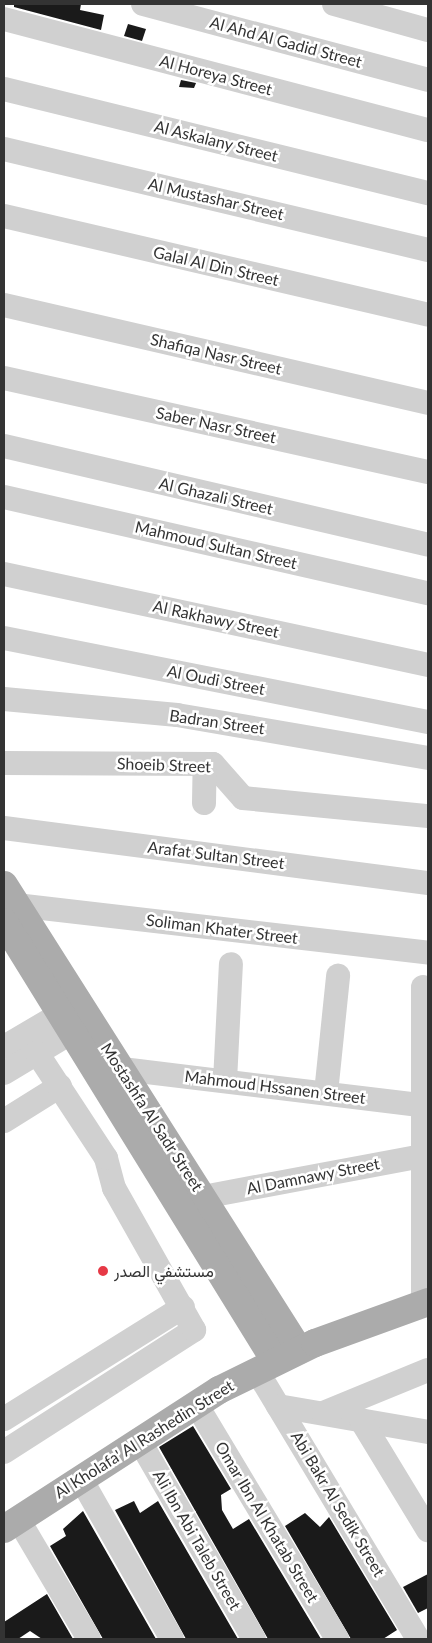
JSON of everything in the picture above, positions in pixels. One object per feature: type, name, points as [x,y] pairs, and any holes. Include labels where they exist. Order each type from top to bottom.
[{"type":"main road","name":"Mostashfa Al Sadr Street","points":[[8,904],[68,1022],[277,1361]]},
{"type":"main road","name":"Mostashfa Al Sadr Street","points":[[8,904],[122,1069],[204,1196],[277,1361]]},
{"type":"main road","name":"Al Kholafa' Al Rashedin Street","points":[[11,1524],[196,1404],[277,1361],[426,1303]]},
{"type":"street","name":"Al Ahd Al Gadid Street","points":[[144,4],[428,80]]},
{"type":"street","points":[[334,4],[428,30]]},
{"type":"street","name":"Al Horeya Street","points":[[4,19],[428,130]]},
{"type":"street","name":"Al Askalany Street","points":[[4,89],[428,193]]},
{"type":"street","name":"Al Mustashar Street","points":[[4,149],[428,250]]},
{"type":"street","name":"Galal Al Din Street","points":[[4,216],[428,315]]},
{"type":"street","name":"Shafiqa Nasr Street","points":[[4,305],[428,403]]},
{"type":"street","name":"Saber Nasr Street","points":[[4,378],[428,472]]},
{"type":"street","name":"Al Ghazali Street","points":[[4,446],[428,545]]},
{"type":"street","name":"Mahmoud Sultan Street","points":[[4,497],[428,593]]},
{"type":"street","name":"Al Rakhawy Street","points":[[4,574],[428,665]]},
{"type":"street","name":"Al Oudi Street","points":[[4,638],[428,722]]},
{"type":"street","name":"Badran Street","points":[[4,700],[177,716],[428,758]]},
{"type":"street","name":"Shoeib Street","points":[[4,762],[205,764],[217,766],[243,798],[428,816]]},
{"type":"street","points":[[204,803],[205,764]]},
{"type":"street","name":"Arafat Sultan Street","points":[[4,828],[428,883]]},
{"type":"street","name":"Soliman Khater Street","points":[[8,904],[428,954]]},
{"type":"street","points":[[226,1081],[231,964]]},
{"type":"street","points":[[326,1093],[338,976]]},
{"type":"street","points":[[423,986],[425,1105],[422,1156],[426,1303]]},
{"type":"street","points":[[4,1047],[68,1022]]},
{"type":"street","points":[[4,1072],[37,1053],[68,1022]]},
{"type":"street","points":[[4,1452],[187,1338],[194,1325],[114,1188],[106,1158],[37,1053]]},
{"type":"street","name":"Mahmoud Hssanen Street","points":[[122,1069],[425,1105]]},
{"type":"street","points":[[4,1120],[60,1086]]},
{"type":"street","name":"Al Damnawy Street","points":[[204,1196],[422,1156]]},
{"type":"street","points":[[4,1419],[184,1307]]},
{"type":"street","name":"Abi Bakr Al Sedik Street","points":[[277,1361],[278,1406],[418,1639]]},
{"type":"street","points":[[323,1413],[428,1370]]},
{"type":"street","name":"Omar Ibn Al Khatab Street","points":[[196,1404],[337,1639]]},
{"type":"street","points":[[278,1406],[428,1432]]},
{"type":"street","points":[[361,1420],[428,1530]]},
{"type":"street","name":"Ali Ibn Abi Taleb Street","points":[[139,1440],[254,1639]]},
{"type":"street","points":[[81,1479],[172,1639]]},
{"type":"street","points":[[11,1524],[89,1639]]},
{"type":"street","points":[[418,1639],[428,1633]]},
{"type":"building","points":[[14,4],[81,4],[80,10],[104,15],[101,30],[14,7]]},
{"type":"building","points":[[128,24],[146,29],[142,41],[124,36]]},
{"type":"building","points":[[181,80],[196,83],[194,88],[179,87]]},
{"type":"building","points":[[193,1426],[231,1489],[221,1495],[222,1510],[233,1529],[249,1519],[321,1639],[268,1639],[159,1447]]},
{"type":"building","points":[[134,1501],[140,1513],[158,1501],[238,1639],[186,1639],[115,1510]]},
{"type":"building","points":[[83,1511],[156,1639],[103,1639],[50,1546],[66,1536],[63,1529]]},
{"type":"building","points":[[305,1513],[320,1527],[329,1517],[397,1630],[383,1639],[351,1639],[285,1526]]},
{"type":"building","points":[[428,1574],[428,1608],[418,1613],[403,1587]]},
{"type":"building","points":[[47,1594],[73,1639],[42,1639],[30,1631],[18,1639],[4,1639],[4,1622]]},
{"type":"place","name":"مستشفي الصدر","points":[[103,1271]]}]
